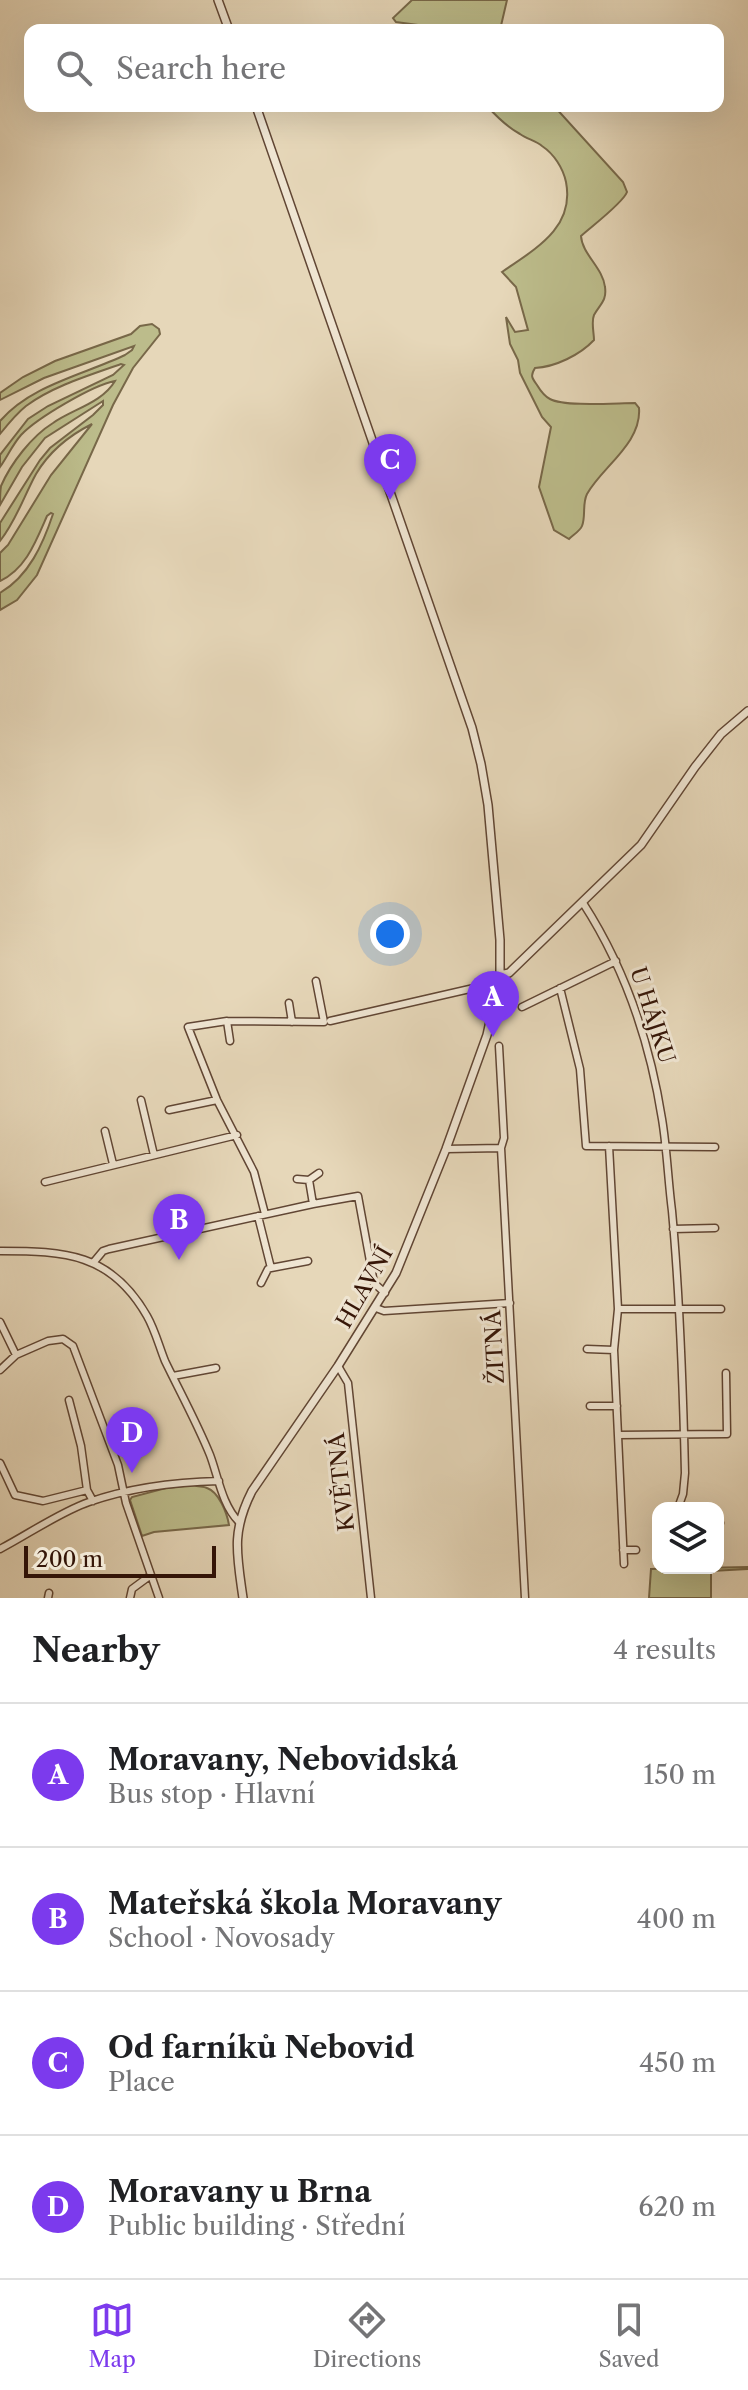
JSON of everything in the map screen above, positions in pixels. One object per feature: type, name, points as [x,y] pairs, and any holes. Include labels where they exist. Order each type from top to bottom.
[{"type":"street","points":[[218,0],[227,24]]},
{"type":"street","name":"HLAVNÍ","points":[[243,1598],[237,1549],[239,1522],[252,1491],[376,1308],[411,1239],[487,1035],[500,975],[500,940],[488,805],[472,728],[258,112]]},
{"type":"street","points":[[500,975],[509,973],[641,845],[721,734],[748,711]]},
{"type":"street","name":"U HÁJKU","points":[[583,903],[616,961],[631,999],[650,1059],[666,1148],[680,1310],[685,1484],[680,1502]]},
{"type":"street","points":[[522,1007],[616,961]]},
{"type":"street","points":[[271,1268],[254,1172],[217,1100],[188,1027],[227,1021],[324,1022],[316,981]]},
{"type":"street","points":[[330,1021],[474,988],[497,993]]},
{"type":"street","points":[[560,988],[580,1069],[586,1146],[715,1147]]},
{"type":"street","points":[[289,1003],[292,1022]]},
{"type":"street","points":[[227,1021],[230,1041]]},
{"type":"street","name":"ŽITNÁ","points":[[499,1046],[504,1138],[501,1148],[525,1598]]},
{"type":"street","points":[[141,1100],[154,1155]]},
{"type":"street","points":[[169,1110],[217,1100]]},
{"type":"street","points":[[105,1131],[113,1164]]},
{"type":"street","points":[[45,1182],[237,1135]]},
{"type":"street","points":[[609,1146],[618,1309],[614,1350],[624,1564]]},
{"type":"street","points":[[446,1149],[501,1148]]},
{"type":"street","points":[[297,1179],[309,1180],[319,1173]]},
{"type":"street","points":[[309,1180],[313,1204]]},
{"type":"street","points":[[93,1263],[103,1251],[109,1249],[358,1196],[374,1283],[385,1293]]},
{"type":"street","points":[[673,1229],[715,1228]]},
{"type":"street","points":[[0,1251],[64,1254],[93,1263],[109,1273],[142,1308],[209,1454],[229,1509],[239,1522]]},
{"type":"street","points":[[261,1283],[268,1269],[308,1261]]},
{"type":"street","points":[[376,1308],[384,1311],[510,1303]]},
{"type":"street","points":[[618,1309],[721,1309]]},
{"type":"street","points":[[0,1322],[16,1355]]},
{"type":"street","points":[[0,1370],[16,1355],[54,1340],[63,1339],[73,1346],[118,1465],[159,1598]]},
{"type":"street","points":[[587,1349],[614,1350]]},
{"type":"street","name":"KVĚTNÁ","points":[[338,1366],[348,1383],[371,1598]]},
{"type":"street","points":[[173,1376],[216,1368]]},
{"type":"street","points":[[618,1435],[726,1438],[726,1373]]},
{"type":"street","points":[[69,1400],[81,1446],[87,1490],[93,1501]]},
{"type":"street","points":[[590,1406],[617,1406]]},
{"type":"street","points":[[0,1463],[15,1495],[43,1501],[87,1490]]},
{"type":"street","points":[[0,1549],[93,1501],[179,1484],[219,1481]]},
{"type":"street","points":[[623,1550],[636,1550]]},
{"type":"street","points":[[130,1598],[132,1589],[151,1575]]},
{"type":"green space","points":[[412,0],[507,0],[501,24],[411,24],[396,22],[393,18]]},
{"type":"green space","points":[[492,112],[559,112],[623,182],[627,192],[614,208],[581,236],[605,287],[604,299],[593,318],[594,340],[567,359],[535,368],[532,375],[550,399],[578,404],[635,403],[639,408],[634,432],[587,494],[582,526],[569,539],[554,530],[539,487],[551,427],[542,417],[520,373],[510,344],[506,317],[515,332],[528,330],[516,287],[502,272],[539,246],[558,225],[567,198],[566,182],[550,153]]},
{"type":"green space","points":[[152,324],[160,334],[133,368],[113,405],[37,575],[17,600],[0,610],[0,593],[27,568],[45,537],[53,514],[47,516],[23,562],[0,581],[0,553],[51,475],[92,424],[68,439],[47,458],[0,541],[0,523],[50,448],[93,415],[103,401],[45,438],[22,467],[0,505],[5,477],[16,459],[45,428],[103,395],[115,381],[80,395],[39,420],[15,442],[0,467],[0,455],[28,419],[113,375],[124,365],[84,377],[37,399],[22,409],[0,434],[0,421],[27,398],[125,355],[134,346],[44,378],[0,400],[0,393],[55,361],[131,334],[140,326]]},
{"type":"green space","points":[[194,1485],[211,1490],[219,1498],[229,1525],[154,1532],[142,1536],[130,1500],[132,1497]]},
{"type":"green space","points":[[724,1567],[748,1567],[748,1569],[724,1570]]},
{"type":"green space","points":[[651,1569],[652,1574],[711,1574],[711,1598],[649,1598]]},
{"type":"place","name":"Od farníků Nebovid","points":[[390,500]]},
{"type":"place","name":"Moravany, Nebovidská","points":[[493,1037]]},
{"type":"place","name":"Mateřská škola Moravany","points":[[179,1260]]},
{"type":"place","name":"Moravany u Brna","points":[[132,1473]]}]
